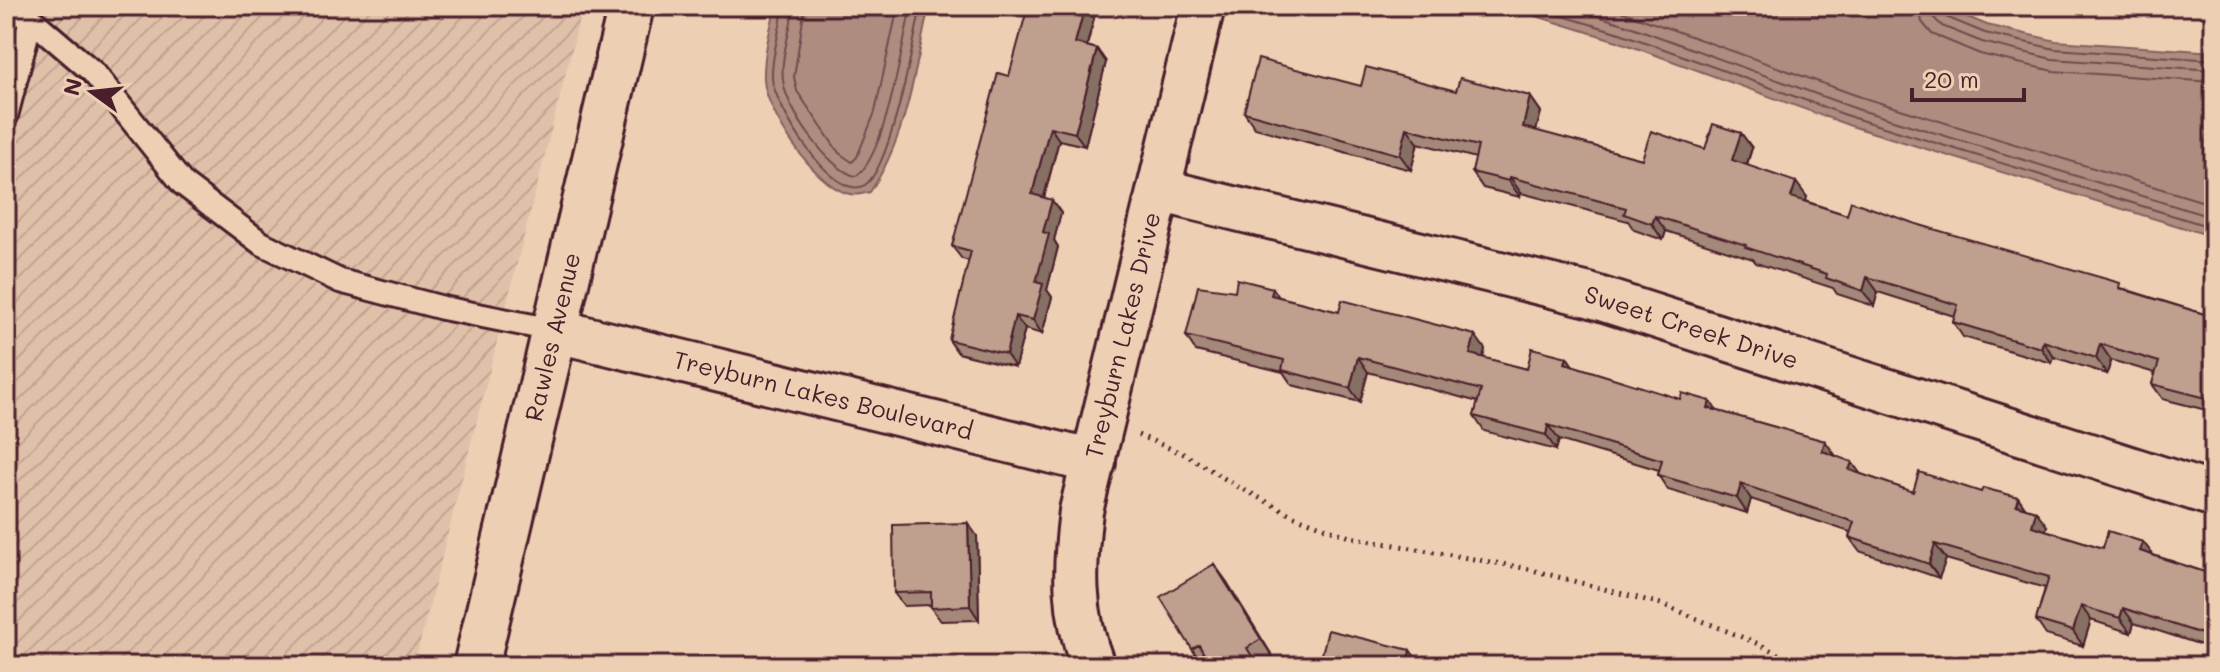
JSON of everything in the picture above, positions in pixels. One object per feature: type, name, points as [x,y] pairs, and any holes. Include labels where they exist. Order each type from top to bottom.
[{"type":"street","name":"Rawles Avenue","points":[[476,666],[631,6]]},
{"type":"street","name":"Treyburn Lakes Drive","points":[[1093,666],[1081,634],[1076,601],[1074,565],[1081,511],[1203,6]]},
{"type":"street","name":"Sweet Creek Drive","points":[[1159,190],[1589,295],[2214,495]]},
{"type":"street","name":"Treyburn Lakes Boulevard","points":[[553,330],[1099,443]]},
{"type":"lane","points":[[6,7],[31,19],[94,73],[183,184],[261,243],[340,281],[443,308],[553,330]]},
{"type":"lane","points":[[6,116],[31,19]]},
{"type":"path","points":[[1099,443],[1172,448],[1292,515],[1350,537],[1524,568],[1661,604],[1761,645],[1801,666]]},
{"type":"shaded area","points":[[6,6],[583,6],[414,666],[6,666]]},
{"type":"water","points":[[776,6],[929,6],[901,126],[883,171],[870,192],[855,195],[833,187],[807,162],[782,128],[764,80],[767,43]]},
{"type":"water","points":[[1490,6],[1941,6],[1987,25],[2056,41],[2214,52],[2214,237],[1851,126],[1617,41],[1520,11]]},
{"type":"building","points":[[1028,6],[1085,6],[1075,43],[1097,49],[1075,133],[1050,127],[1032,194],[1052,200],[1043,232],[1049,234],[1036,282],[1043,284],[1033,320],[1015,316],[1006,354],[949,340],[971,251],[952,246],[998,73],[1009,76]]},
{"type":"building","points":[[1258,59],[1361,86],[1366,67],[1456,91],[1460,78],[1530,96],[1523,127],[1642,159],[1651,131],[1705,149],[1713,124],[1741,133],[1732,160],[1796,182],[1791,197],[1847,215],[1851,201],[1916,224],[2120,283],[2119,288],[2214,317],[2214,400],[2152,384],[2159,362],[2100,344],[2096,358],[2043,341],[2041,348],[1953,322],[1958,305],[1867,277],[1863,291],[1826,278],[1827,274],[1655,216],[1652,224],[1624,214],[1626,208],[1510,177],[1509,181],[1472,172],[1478,146],[1407,128],[1400,155],[1244,112]]},
{"type":"building","points":[[1237,279],[1273,288],[1271,295],[1339,312],[1342,300],[1475,335],[1470,354],[1527,369],[1532,348],[1567,357],[1565,363],[1680,399],[1682,393],[1710,401],[1708,408],[1825,441],[1822,451],[1852,462],[1849,470],[1913,492],[1919,472],[1981,492],[1983,488],[2018,497],[2016,505],[2036,511],[2032,526],[2103,548],[2108,531],[2143,542],[2140,551],[2214,575],[2214,638],[2123,608],[2120,618],[2081,606],[2073,631],[2036,620],[2049,577],[1935,544],[1929,564],[1849,537],[1854,522],[1741,484],[1737,498],[1658,475],[1662,460],[1548,425],[1546,435],[1474,416],[1481,390],[1358,357],[1350,388],[1282,370],[1284,360],[1186,336],[1198,286],[1235,291]]},
{"type":"building","points":[[968,523],[970,606],[931,608],[931,592],[894,593],[893,525]]},
{"type":"building","points":[[1214,564],[1261,639],[1247,648],[1258,666],[1211,666],[1199,645],[1192,649],[1160,597]]},
{"type":"building","points":[[1328,630],[1410,650],[1407,666],[1319,666]]}]
